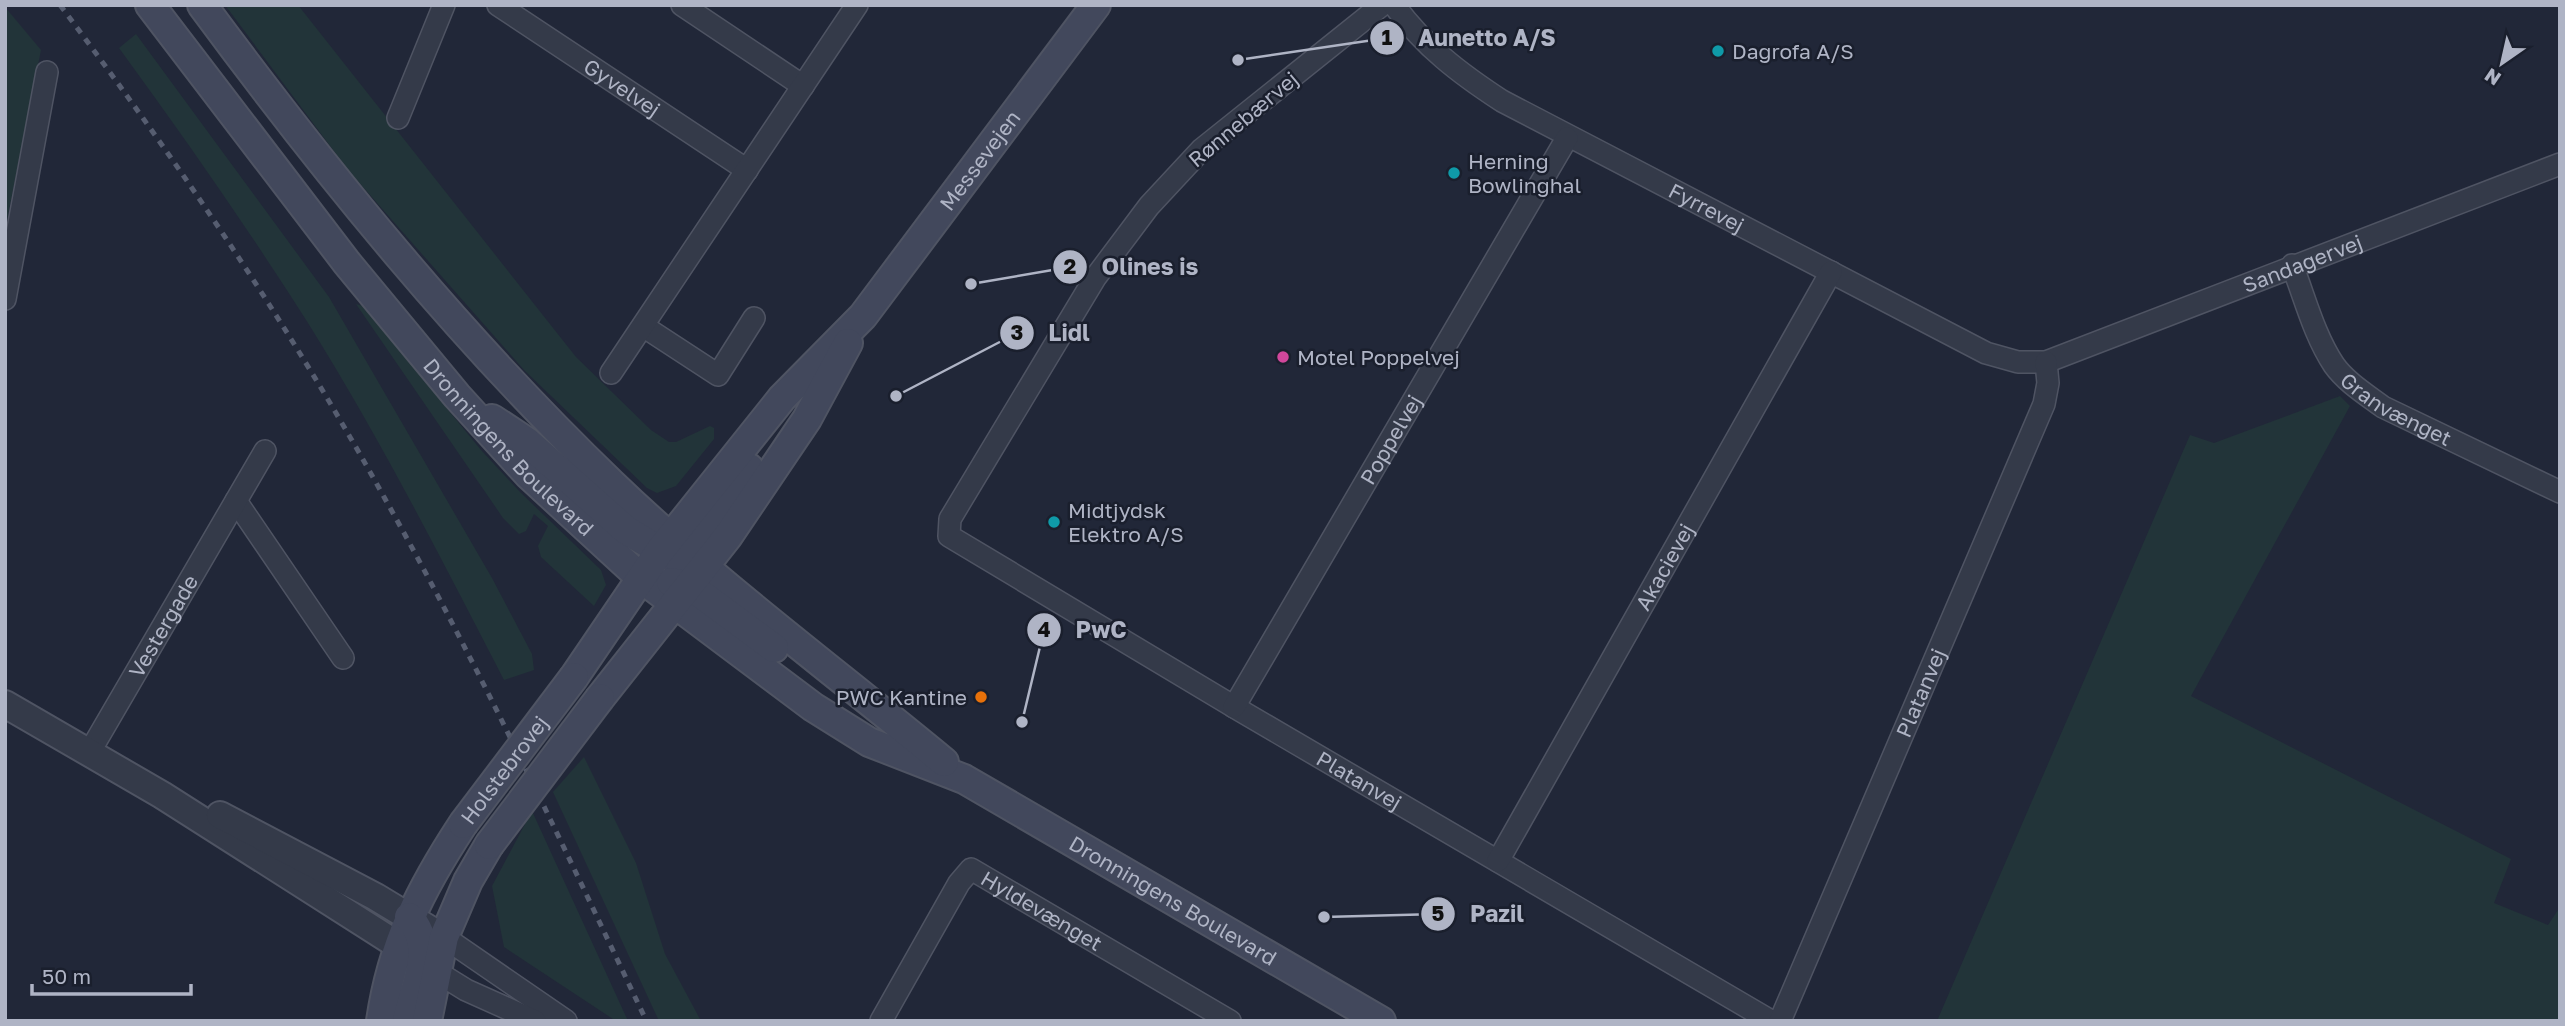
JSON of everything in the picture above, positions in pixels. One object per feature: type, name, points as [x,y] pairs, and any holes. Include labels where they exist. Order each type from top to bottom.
[{"type":"main road","name":"Dronningens Boulevard","points":[[150,5],[347,263],[457,396],[527,442],[673,571],[813,707],[869,742],[964,779],[1381,1021]]},
{"type":"main road","name":"Dronningens Boulevard","points":[[202,5],[263,88],[498,366],[570,443],[673,571],[820,683],[887,715],[964,779]]},
{"type":"main road","name":"Messevejen","points":[[673,571],[782,398],[863,316],[1096,5]]},
{"type":"main road","name":"Messevejen","points":[[673,571],[807,419],[863,316]]},
{"type":"main road","name":"Holstebrovej","points":[[381,1021],[398,946],[428,877],[463,824],[574,677],[673,571]]},
{"type":"main road","name":"Holstebrovej","points":[[427,1021],[430,967],[468,881],[489,845],[600,698],[673,571]]},
{"type":"main road","points":[[407,1021],[430,967],[423,939],[409,918]]},
{"type":"street","points":[[398,118],[444,5]]},
{"type":"street","name":"Gyvelvej","points":[[498,5],[747,170]]},
{"type":"street","points":[[682,5],[803,86]]},
{"type":"street","points":[[611,373],[857,5]]},
{"type":"street","name":"Rønnebærvej","points":[[949,536],[950,519],[1088,289],[1149,206],[1202,149],[1382,5]]},
{"type":"street","name":"Fyrrevej","points":[[1394,5],[1409,26],[1452,68],[1567,138],[1986,354],[2018,362],[2046,362]]},
{"type":"street","points":[[5,299],[47,72]]},
{"type":"street","name":"Poppelvej","points":[[1234,707],[1567,138]]},
{"type":"street","name":"Sandagervej","points":[[2046,362],[2560,164]]},
{"type":"street","name":"Granvænget","points":[[2292,265],[2318,334],[2335,366],[2362,391],[2383,407],[2560,492]]},
{"type":"street","name":"Akacievej","points":[[1498,861],[1831,272]]},
{"type":"street","points":[[643,326],[718,375],[754,318]]},
{"type":"street","name":"Platanvej","points":[[1780,1021],[2044,404],[2048,383],[2046,362]]},
{"type":"street","name":"Vestergade","points":[[89,753],[265,451]]},
{"type":"street","points":[[236,501],[343,657]]},
{"type":"street","name":"Platanvej","points":[[949,536],[1234,707],[1771,1021]]},
{"type":"street","points":[[5,704],[162,795],[466,990],[535,1021]]},
{"type":"street","points":[[162,795],[225,816],[444,937],[566,1021]]},
{"type":"street","name":"Hyldevænget","points":[[881,1021],[959,883],[971,869],[1230,1021]]},
{"type":"shaded area","points":[[225,5],[298,5],[576,357],[651,430],[669,442],[676,442],[710,426],[714,428],[714,439],[676,486],[657,493],[647,488],[524,370],[348,170]]},
{"type":"shaded area","points":[[5,7],[41,50],[5,230]]},
{"type":"shaded area","points":[[136,34],[329,297],[492,578],[532,654],[534,670],[504,680],[410,500],[335,366],[239,218],[119,48]]},
{"type":"shaded area","points":[[356,304],[363,306],[481,450],[520,492],[601,570],[606,585],[594,606],[541,557],[538,546],[548,526],[534,514],[526,531],[519,534],[503,518]]},
{"type":"shaded area","points":[[2340,396],[2350,406],[2191,696],[2511,859],[2494,903],[2548,925],[2560,907],[2560,1021],[1937,1021],[2190,435],[2214,443]]},
{"type":"shaded area","points":[[584,757],[636,863],[665,954],[701,1021],[659,1021],[553,792]]},
{"type":"shaded area","points":[[532,811],[628,1021],[616,1021],[504,947],[492,886]]},
{"type":"railway","points":[[60,5],[231,245],[348,433],[486,690],[645,1018]]},
{"type":"place","name":"Dagrofa A/S","points":[[1718,51]]},
{"type":"place","name":"Aunetto A/S","points":[[1238,60]]},
{"type":"place","name":"Herning Bowlinghal","points":[[1454,173]]},
{"type":"place","name":"Olines is","points":[[971,284]]},
{"type":"place","name":"Motel Poppelvej","points":[[1283,357]]},
{"type":"place","name":"Lidl","points":[[896,396]]},
{"type":"place","name":"Midtjydsk Elektro A/S","points":[[1054,522]]},
{"type":"place","name":"PWC Kantine","points":[[981,697]]},
{"type":"place","name":"PwC","points":[[1022,722]]},
{"type":"place","name":"Pazil","points":[[1324,917]]}]
